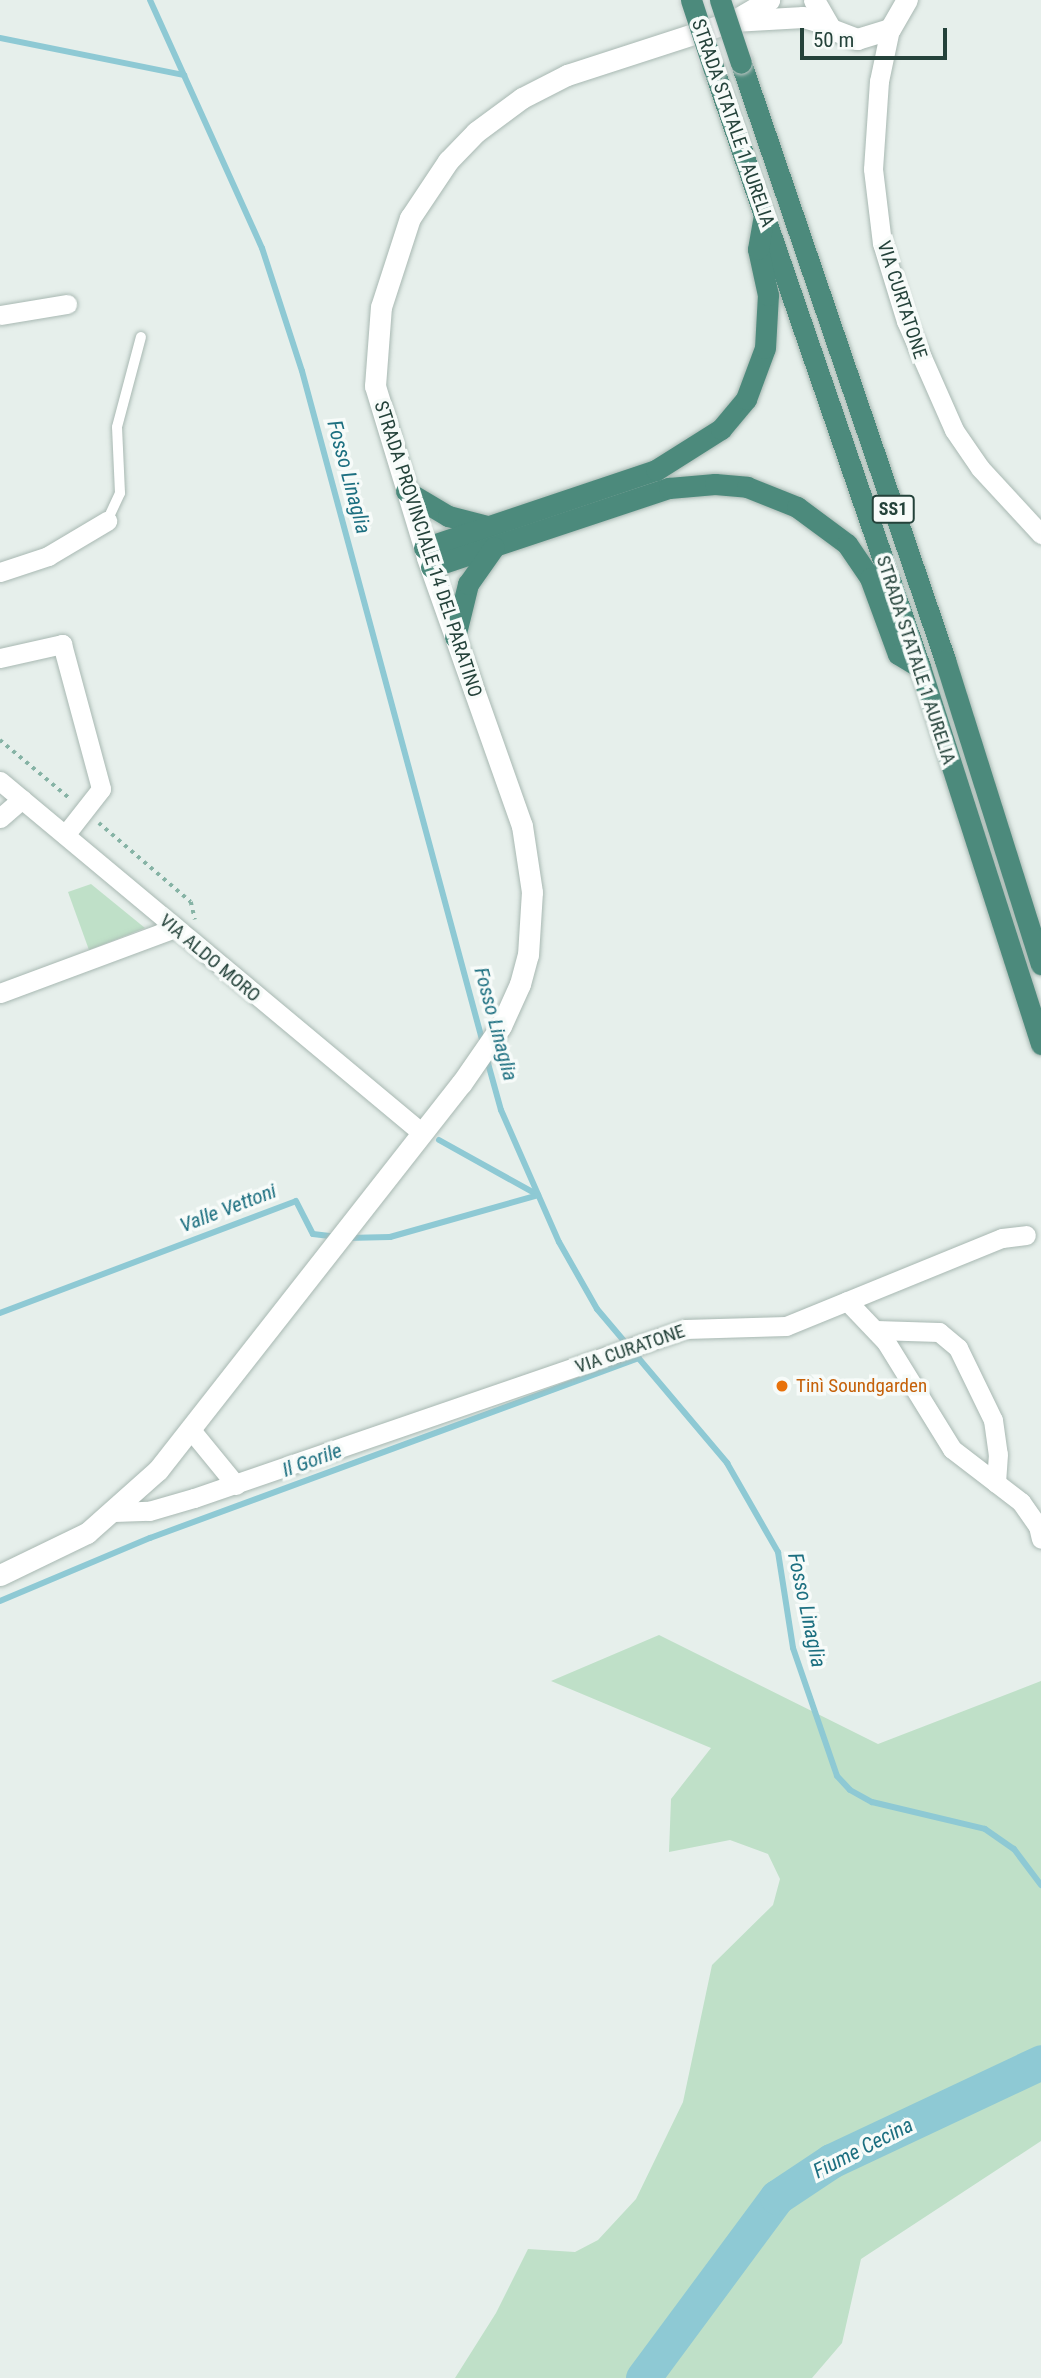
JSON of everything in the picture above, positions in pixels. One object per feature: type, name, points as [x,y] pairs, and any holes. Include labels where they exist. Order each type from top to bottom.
[{"type":"highway","name":"STRADA STATALE 1 AURELIA","points":[[691,0],[920,667],[1041,1044]]},
{"type":"highway","name":"STRADA STATALE 1 AURELIA","points":[[720,0],[945,660],[1041,964]]},
{"type":"highway","points":[[428,558],[492,536],[656,470],[695,449],[730,419],[752,387],[765,348],[768,295],[758,249],[764,213]]},
{"type":"highway","points":[[406,491],[448,516],[492,536],[669,488],[715,484],[763,491],[813,516],[848,544],[870,578],[898,654],[920,667]]},
{"type":"highway","points":[[455,637],[468,584],[492,536]]},
{"type":"main road","name":"STRADA PROVINCIALE 14 DEL PARATINO","points":[[0,1576],[60,1549],[114,1512],[158,1470],[461,1084],[501,1026],[528,955],[532,892],[529,857],[379,407],[376,338],[397,247],[429,186],[476,132],[522,98],[568,75],[733,21],[769,0]]},
{"type":"main road","points":[[814,0],[824,23]]},
{"type":"main road","points":[[890,29],[906,0]]},
{"type":"main road","name":"STRADA PROVINCIALE 14 DEL PARATINO","points":[[733,21],[803,17],[824,23],[839,34],[857,39],[890,29]]},
{"type":"street","name":"VIA CURTATONE","points":[[890,29],[877,104],[873,169],[874,204],[886,256],[906,321],[954,430],[980,468],[1041,534]]},
{"type":"street","points":[[0,316],[67,304]]},
{"type":"street","points":[[0,572],[48,556],[107,521]]},
{"type":"street","points":[[0,658],[62,643],[101,789],[65,835]]},
{"type":"street","name":"VIA ALDO MORO","points":[[0,781],[422,1133]]},
{"type":"street","points":[[0,818],[22,799]]},
{"type":"street","points":[[0,993],[175,928]]},
{"type":"street","name":"VIA CURATONE","points":[[114,1512],[149,1511],[236,1485],[696,1326],[786,1326],[1002,1238],[1026,1235]]},
{"type":"street","points":[[847,1301],[876,1330],[952,1449],[1031,1514],[1041,1539]]},
{"type":"street","points":[[876,1330],[939,1332],[958,1348],[993,1420],[998,1454],[996,1483]]},
{"type":"street","points":[[191,1430],[236,1485]]},
{"type":"lane","points":[[107,521],[120,493],[117,427],[141,337]]},
{"type":"path","points":[[0,740],[191,902],[203,953]]},
{"type":"green space","points":[[91,884],[145,928],[89,950],[68,892]]},
{"type":"green space","points":[[659,1635],[878,1744],[1041,1681],[1041,2141],[861,2259],[842,2343],[812,2378],[455,2378],[496,2313],[528,2249],[575,2252],[598,2240],[636,2199],[683,2102],[712,1965],[773,1905],[780,1879],[768,1854],[730,1840],[669,1852],[671,1799],[711,1748],[551,1681]]},
{"type":"waterway","name":"Fosso Linaglia","points":[[150,0],[262,248],[302,371],[483,1043]]},
{"type":"waterway","points":[[0,38],[184,75]]},
{"type":"waterway","name":"Fosso Linaglia","points":[[486,1056],[501,1110],[559,1242],[597,1309],[727,1463],[778,1552],[793,1648],[837,1776],[850,1790],[872,1802],[985,1829],[1014,1849],[1041,1885]]},
{"type":"waterway","points":[[439,1140],[536,1194]]},
{"type":"waterway","name":"Valle Vettoni","points":[[347,1238],[390,1237],[538,1195]]},
{"type":"waterway","name":"Valle Vettoni","points":[[0,1313],[296,1201],[313,1234],[336,1237]]},
{"type":"waterway","name":"Il Gorile","points":[[0,1601],[150,1538],[639,1358]]},
{"type":"waterway","name":"Fiume Cecina","points":[[643,2378],[777,2197],[831,2161],[1041,2062]]},
{"type":"place","name":"Tinì Soundgarden","points":[[782,1386]]}]
